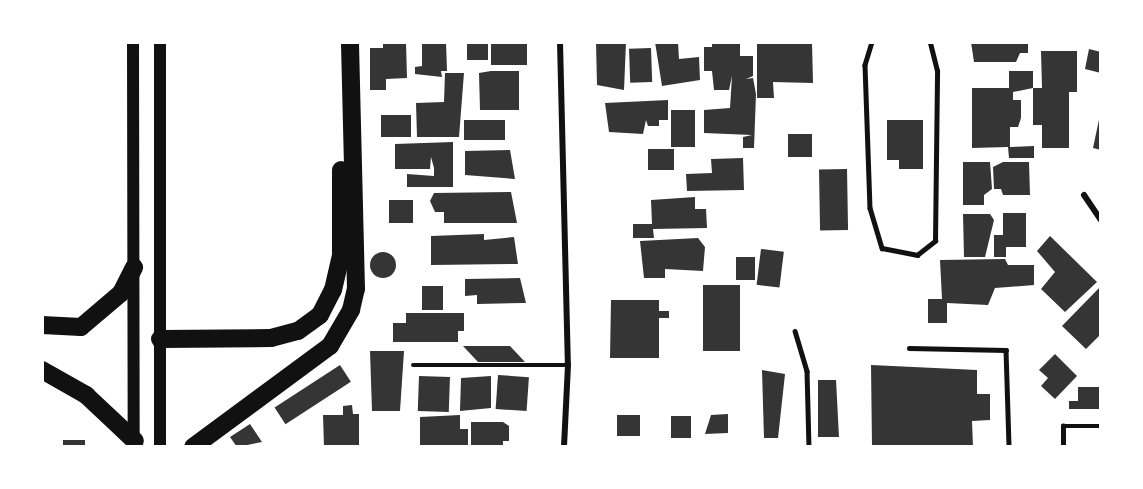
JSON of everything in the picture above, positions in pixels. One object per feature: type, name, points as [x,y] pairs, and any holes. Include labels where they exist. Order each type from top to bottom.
[{"type":"highway","points":[[160,339],[271,338],[298,330],[320,315],[333,290],[341,256],[341,42]]},
{"type":"highway","points":[[193,447],[330,346],[351,310],[356,289],[350,42]]},
{"type":"highway","points":[[42,325],[81,327],[121,293],[134,267]]},
{"type":"highway","points":[[42,370],[86,395],[134,444]]},
{"type":"main road","points":[[133,42],[134,444]]},
{"type":"main road","points":[[160,42],[160,447]]},
{"type":"street","points":[[560,42],[568,365],[564,447]]},
{"type":"street","points":[[1084,195],[1101,220]]},
{"type":"lane","points":[[872,42],[866,65],[870,208],[882,248],[917,255],[935,241],[937,71],[930,42]]},
{"type":"lane","points":[[795,330],[807,371],[809,447]]},
{"type":"lane","points":[[909,348],[1006,350],[1009,447]]},
{"type":"lane","points":[[413,365],[568,365]]},
{"type":"lane","points":[[1063,447],[1062,426],[1101,426]]},
{"type":"building","points":[[383,42],[406,42],[407,78],[386,79],[386,90],[370,90],[370,48],[383,48]]},
{"type":"building","points":[[422,42],[446,42],[447,71],[441,71],[442,77],[415,74],[415,67],[422,66]]},
{"type":"building","points":[[467,42],[488,42],[488,60],[467,60]]},
{"type":"building","points":[[491,42],[527,42],[527,65],[491,65]]},
{"type":"building","points":[[596,42],[626,42],[624,90],[597,85]]},
{"type":"building","points":[[655,42],[678,42],[679,59],[699,57],[700,80],[662,86]]},
{"type":"building","points":[[712,42],[740,42],[740,56],[753,56],[753,76],[746,79],[753,78],[756,94],[754,148],[743,148],[743,137],[752,135],[704,133],[704,110],[730,108],[732,76],[729,90],[714,90],[712,71],[704,71],[704,47],[712,47]]},
{"type":"building","points":[[757,42],[812,42],[813,83],[773,82],[774,98],[757,98]]},
{"type":"building","points":[[971,42],[1028,42],[1028,53],[1020,53],[1016,62],[974,62]]},
{"type":"building","points":[[651,48],[652,82],[630,83],[629,49]]},
{"type":"building","points":[[1089,49],[1101,52],[1101,73],[1085,69]]},
{"type":"building","points":[[1041,51],[1077,51],[1077,92],[1069,92],[1069,148],[1042,148],[1042,125],[1033,125],[1033,88],[1042,88]]},
{"type":"building","points":[[519,71],[519,110],[480,110],[479,73]]},
{"type":"building","points":[[1009,71],[1033,71],[1033,88],[1013,92],[1013,100],[1021,100],[1021,118],[1018,127],[1010,127],[1010,147],[1034,146],[1034,158],[1009,158],[1008,147],[972,148],[972,88],[1009,88]]},
{"type":"building","points":[[445,73],[464,73],[459,137],[417,137],[416,103],[444,102]]},
{"type":"building","points":[[668,100],[668,120],[659,120],[659,126],[648,126],[646,120],[643,134],[609,132],[605,103]]},
{"type":"building","points":[[671,110],[695,110],[695,147],[671,147]]},
{"type":"building","points":[[381,115],[411,115],[411,137],[381,137]]},
{"type":"building","points":[[1101,115],[1101,150],[1093,148]]},
{"type":"building","points":[[464,120],[505,120],[505,140],[464,140]]},
{"type":"building","points":[[887,120],[923,120],[923,169],[899,169],[899,160],[887,160]]},
{"type":"building","points":[[788,134],[812,134],[812,157],[788,157]]},
{"type":"building","points":[[453,142],[453,187],[407,187],[407,174],[434,176],[431,157],[430,169],[395,169],[395,144]]},
{"type":"building","points":[[648,149],[674,149],[674,170],[648,170]]},
{"type":"building","points":[[510,150],[515,179],[465,175],[465,151]]},
{"type":"building","points":[[743,158],[744,190],[687,191],[686,174],[712,173],[711,159]]},
{"type":"building","points":[[963,162],[990,162],[992,189],[984,195],[984,205],[963,205]]},
{"type":"building","points":[[1003,162],[1029,162],[1030,195],[1003,195],[1001,189],[994,189],[993,167]]},
{"type":"building","points":[[819,169],[847,169],[848,230],[820,230]]},
{"type":"building","points":[[511,192],[517,223],[444,223],[444,212],[435,212],[430,201],[434,193]]},
{"type":"building","points":[[695,197],[695,209],[706,209],[707,228],[653,229],[654,238],[633,238],[633,224],[652,224],[651,200]]},
{"type":"building","points":[[389,200],[413,200],[413,223],[389,223]]},
{"type":"building","points":[[1003,213],[1026,213],[1026,247],[1006,247],[1006,257],[994,257],[994,235],[1003,235]]},
{"type":"building","points":[[963,214],[990,214],[994,220],[985,257],[964,257]]},
{"type":"building","points":[[484,234],[484,240],[514,237],[518,264],[431,265],[431,236]]},
{"type":"building","points":[[1050,236],[1097,282],[1065,312],[1041,289],[1055,272],[1037,251]]},
{"type":"building","points":[[698,238],[705,247],[703,271],[665,269],[665,278],[644,278],[640,241]]},
{"type":"building","points":[[761,249],[784,252],[779,288],[757,285]]},
{"type":"building","points":[[383,252],[392,256],[396,265],[392,274],[383,278],[374,274],[370,265],[374,256]]},
{"type":"building","points":[[736,257],[755,257],[755,280],[736,280]]},
{"type":"building","points":[[1005,259],[1008,265],[1034,265],[1034,285],[995,288],[988,305],[947,303],[947,323],[928,323],[928,299],[942,299],[940,260]]},
{"type":"building","points":[[520,278],[526,303],[477,304],[477,295],[465,296],[465,279]]},
{"type":"building","points":[[703,285],[740,285],[740,351],[703,351]]},
{"type":"building","points":[[422,286],[443,286],[443,310],[422,310]]},
{"type":"building","points":[[1101,286],[1101,334],[1086,349],[1062,326]]},
{"type":"building","points":[[611,300],[659,300],[659,311],[669,311],[669,318],[659,318],[659,358],[610,358]]},
{"type":"building","points":[[406,313],[464,313],[464,331],[458,331],[458,342],[393,342],[393,323],[406,323]]},
{"type":"building","points":[[463,346],[510,346],[525,362],[478,362]]},
{"type":"building","points":[[370,351],[404,351],[400,411],[372,411]]},
{"type":"building","points":[[1055,354],[1077,376],[1055,399],[1041,386],[1048,378],[1039,370]]},
{"type":"building","points":[[340,365],[351,382],[285,424],[275,407]]},
{"type":"building","points":[[871,365],[977,370],[977,394],[990,394],[990,420],[972,421],[973,447],[872,447]]},
{"type":"building","points":[[762,370],[785,374],[778,438],[764,438]]},
{"type":"building","points":[[498,375],[529,377],[527,411],[496,409]]},
{"type":"building","points":[[419,376],[450,377],[449,412],[418,411]]},
{"type":"building","points":[[491,376],[491,408],[460,411],[461,378]]},
{"type":"building","points":[[818,380],[836,380],[839,437],[818,437]]},
{"type":"building","points":[[1078,387],[1101,387],[1101,409],[1069,409],[1069,401],[1078,401]]},
{"type":"building","points":[[352,405],[353,414],[359,414],[359,447],[324,447],[323,415],[343,415],[343,406]]},
{"type":"building","points":[[728,414],[728,433],[705,434],[711,415]]},
{"type":"building","points":[[460,415],[460,429],[468,429],[468,447],[420,447],[420,417]]},
{"type":"building","points":[[617,415],[640,415],[640,436],[617,436]]},
{"type":"building","points":[[671,416],[691,416],[691,438],[671,438]]},
{"type":"building","points":[[471,422],[503,422],[509,426],[509,441],[503,441],[503,447],[471,447]]},
{"type":"building","points":[[250,424],[262,442],[237,447],[230,437]]},
{"type":"building","points":[[63,440],[85,440],[85,447],[63,447]]}]
